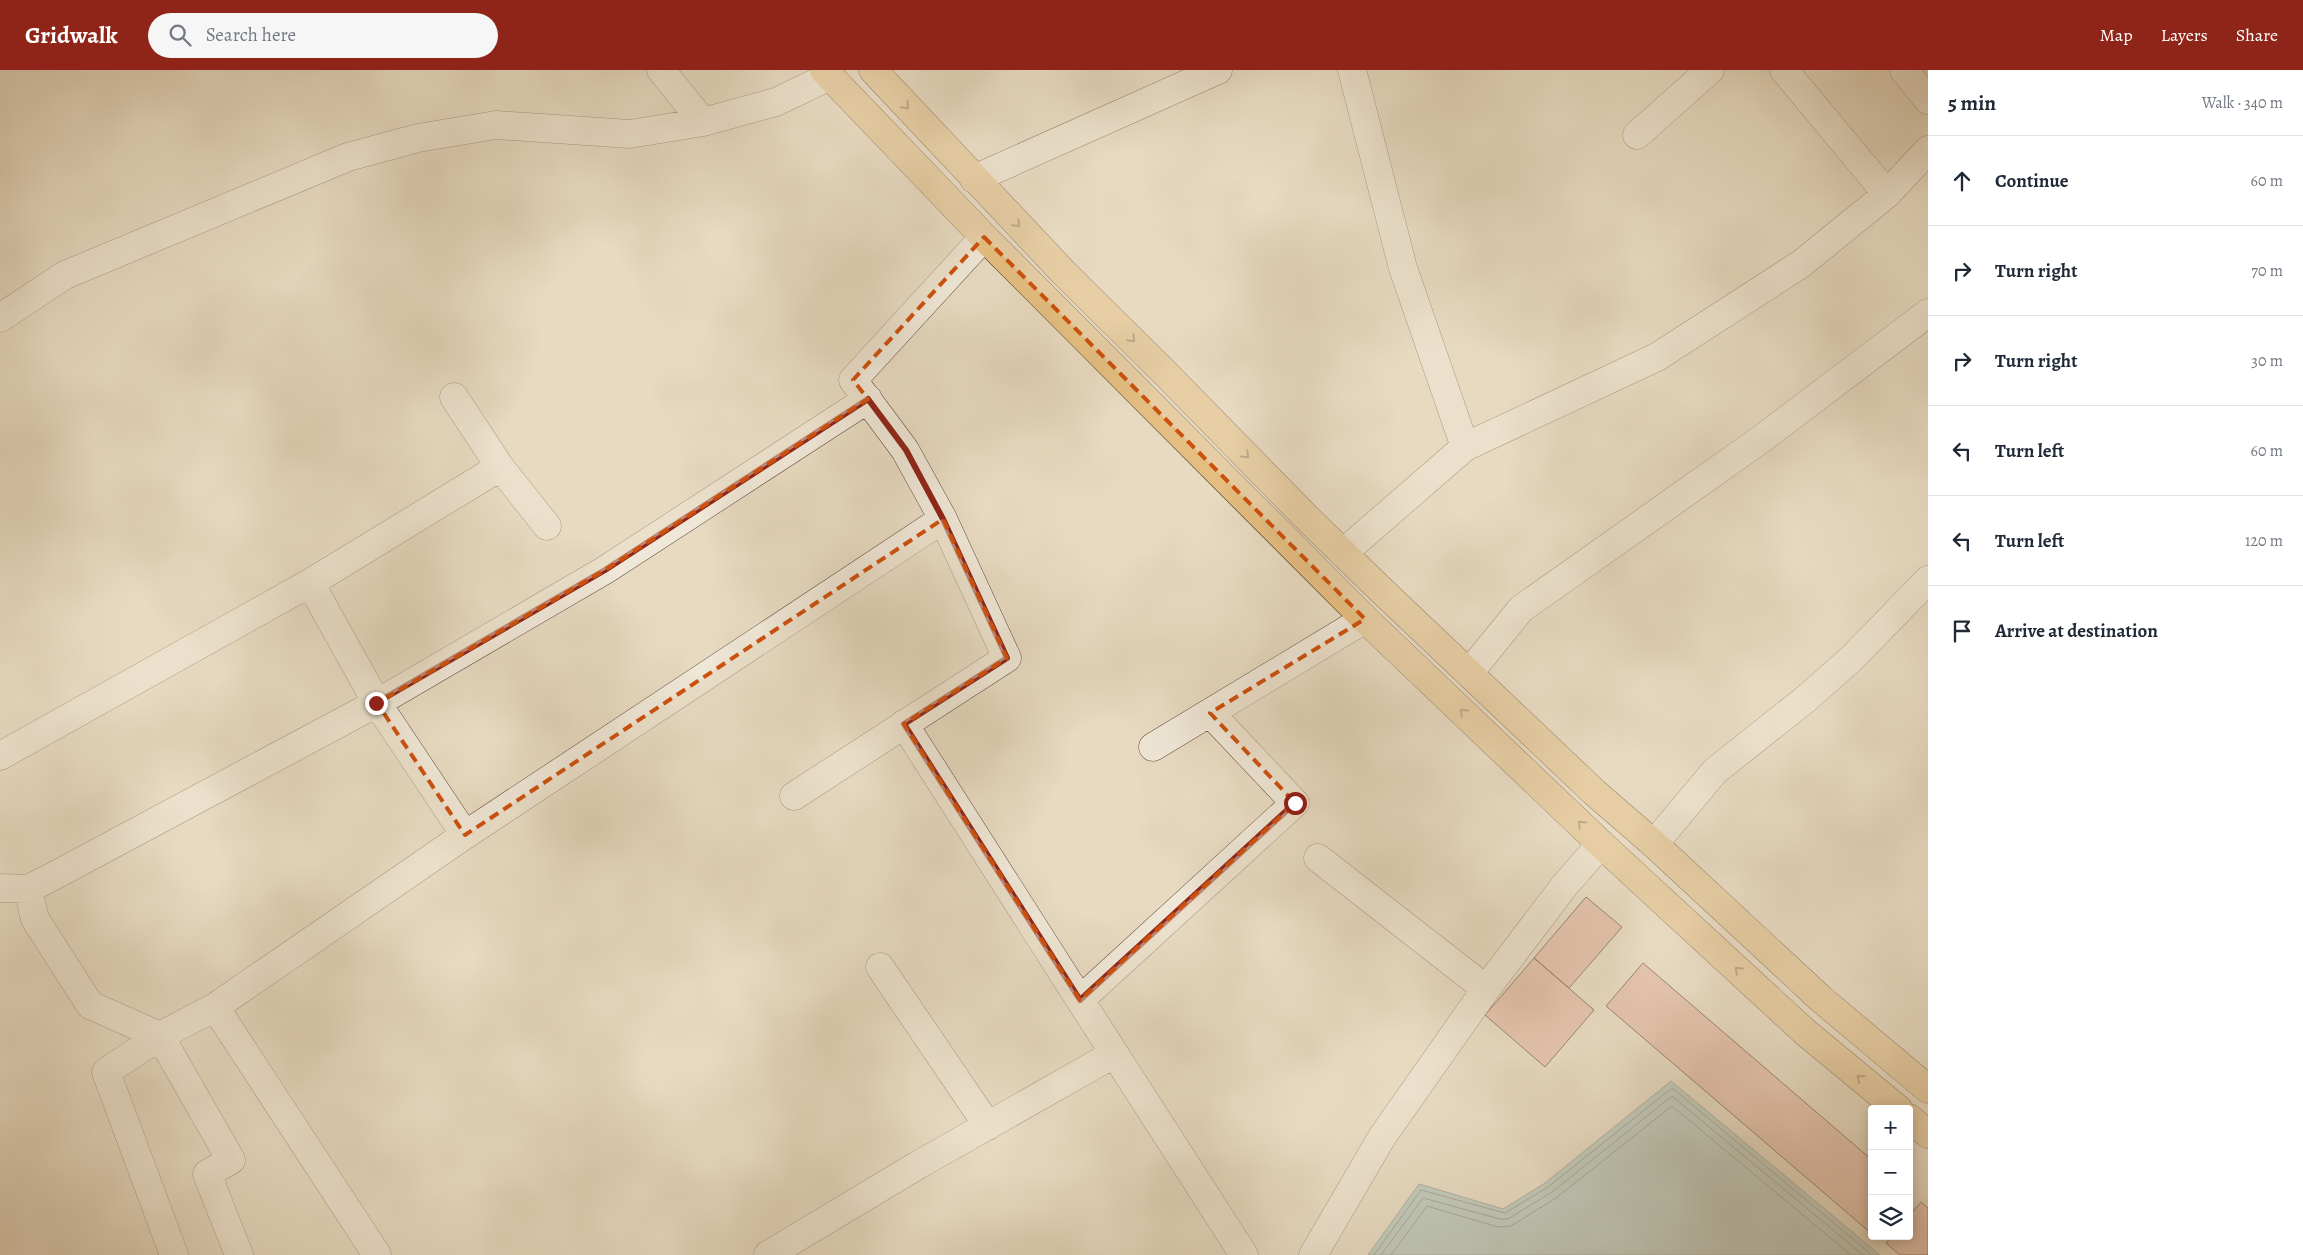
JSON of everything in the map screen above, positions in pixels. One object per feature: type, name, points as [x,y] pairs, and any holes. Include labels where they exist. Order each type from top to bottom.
[{"type":"highway","points":[[873,70],[1063,272],[1117,324],[1343,553],[1594,792],[1654,844],[1821,999],[1928,1089]]},
{"type":"highway","points":[[827,73],[984,236],[1365,619],[1601,844],[1805,1032],[1893,1105]]},
{"type":"highway","points":[[1913,1121],[1928,1134]]},
{"type":"street","points":[[661,70],[703,122]]},
{"type":"street","points":[[974,179],[1218,70]]},
{"type":"street","points":[[1352,70],[1402,268],[1465,447]]},
{"type":"street","points":[[1636,135],[1710,70]]},
{"type":"street","points":[[1784,70],[1886,194]]},
{"type":"street","points":[[1904,70],[1928,100]]},
{"type":"street","points":[[0,318],[65,275],[348,157],[418,138],[496,124],[630,134],[703,122],[776,102],[827,73]]},
{"type":"street","points":[[1343,553],[1465,447],[1657,357],[1801,264],[1886,194],[1928,150]]},
{"type":"street","points":[[794,796],[1007,658],[943,519],[906,450],[853,380],[984,236]]},
{"type":"street","points":[[1469,673],[1521,609],[1752,446],[1928,313]]},
{"type":"street","points":[[454,396],[500,467],[547,526]]},
{"type":"street","points":[[0,888],[28,889],[376,703],[605,570],[868,399]]},
{"type":"street","points":[[0,756],[310,582],[500,467]]},
{"type":"street","points":[[174,1255],[106,1072],[160,1036],[215,1007],[465,835],[943,519]]},
{"type":"street","points":[[1654,844],[1715,771],[1807,698],[1852,659],[1928,580]]},
{"type":"street","points":[[310,582],[376,703],[465,835]]},
{"type":"street","points":[[1153,747],[1365,619]]},
{"type":"street","points":[[1080,1000],[1295,803],[1210,713]]},
{"type":"street","points":[[904,724],[1244,1255]]},
{"type":"street","points":[[1313,1255],[1382,1137],[1486,989],[1566,885],[1601,844]]},
{"type":"street","points":[[1318,858],[1486,989]]},
{"type":"street","points":[[28,889],[35,919],[90,1005],[160,1036],[231,1160],[207,1174],[239,1255]]},
{"type":"street","points":[[880,967],[988,1126]]},
{"type":"street","points":[[215,1007],[377,1255]]},
{"type":"street","points":[[768,1255],[1114,1054]]},
{"type":"highlighted area","points":[[984,237],[1365,619],[1210,713],[1295,803],[1080,1000],[904,724],[1007,658],[943,519],[465,835],[377,703],[605,570],[868,399],[853,380]]},
{"type":"water","points":[[1671,1081],[1880,1255],[1368,1255],[1419,1184],[1503,1209],[1545,1183]]},
{"type":"building","points":[[1586,897],[1622,927],[1569,988],[1534,958]]},
{"type":"building","points":[[1534,958],[1594,1010],[1545,1067],[1485,1015]]},
{"type":"building","points":[[1643,963],[1868,1157],[1868,1231],[1606,1006]]},
{"type":"building","points":[[1921,1202],[1928,1208],[1928,1255],[1900,1255],[1886,1243],[1889,1240],[1913,1240],[1913,1211]]},
{"type":"route","points":[[376,703],[605,570],[868,399],[906,450],[943,519],[1007,658],[904,724],[1080,1000],[1295,803]]}]
